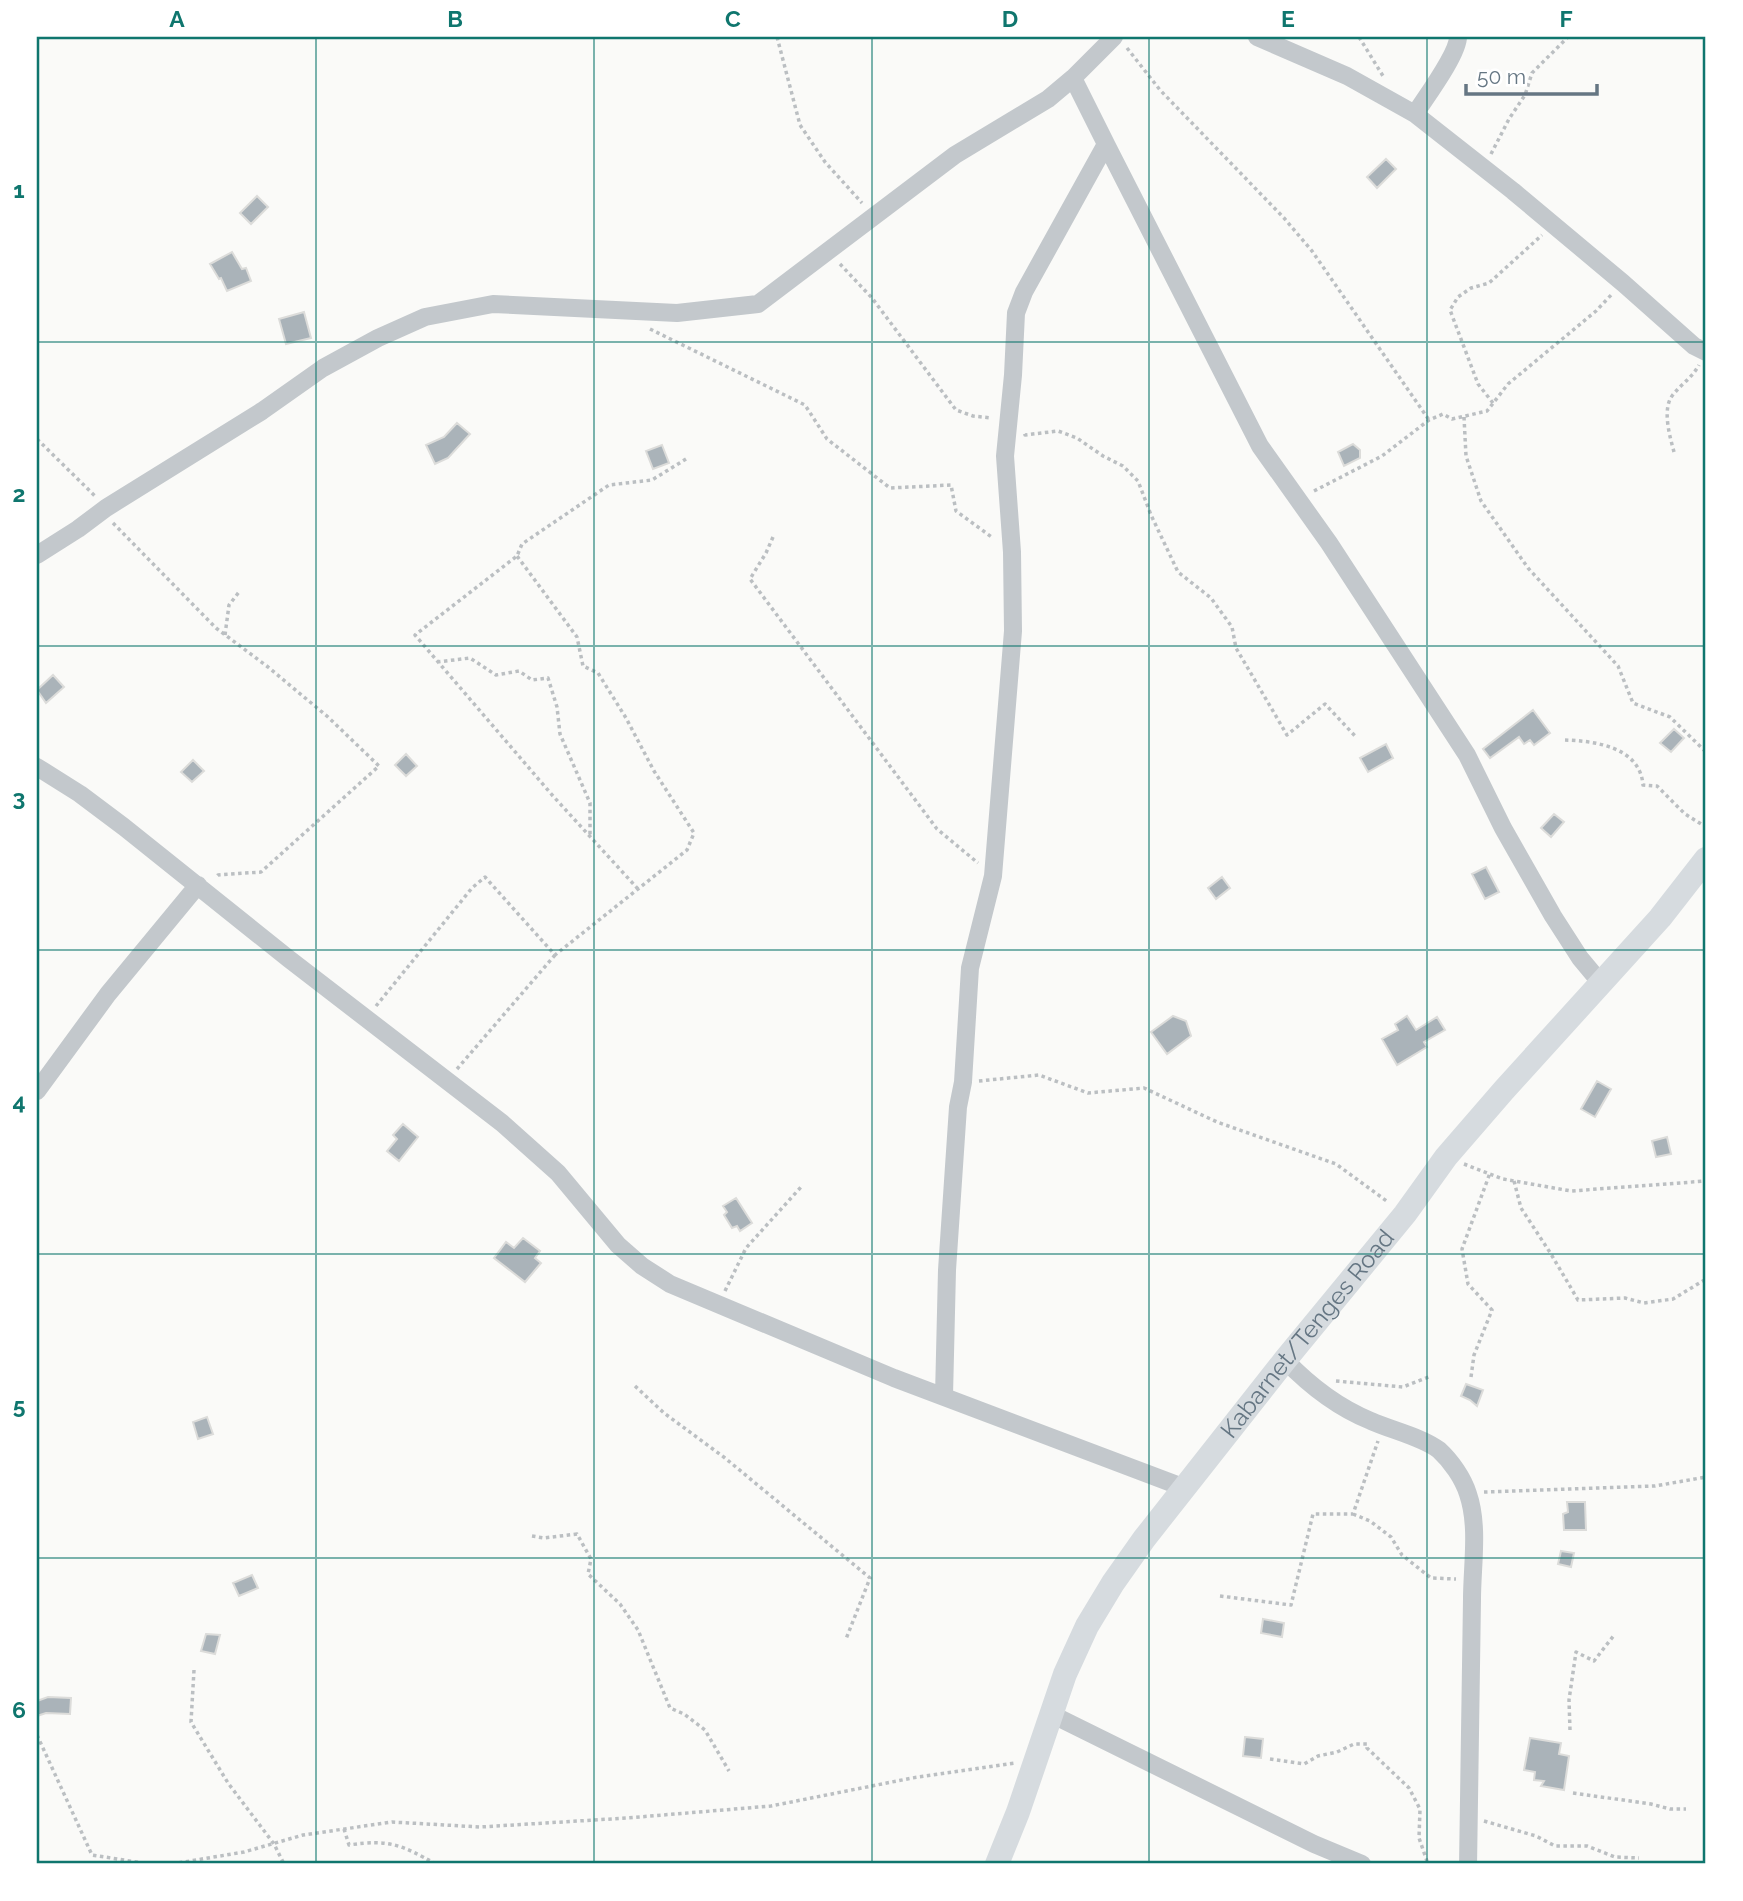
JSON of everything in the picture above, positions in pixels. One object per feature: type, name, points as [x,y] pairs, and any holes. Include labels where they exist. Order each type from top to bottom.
[{"type":"street","points":[[1257,37],[1347,76],[1415,114],[1623,283],[1694,346],[1706,352]]},
{"type":"street","points":[[1415,114],[1452,55],[1459,42],[1458,37]]},
{"type":"street","points":[[37,555],[106,508],[262,411],[323,368],[378,338],[425,317],[493,304],[677,313],[758,304],[955,155],[1048,99],[1119,41]]},
{"type":"street","points":[[1073,78],[1261,446],[1329,543],[1467,755],[1503,828],[1553,916],[1580,958],[1600,982]]},
{"type":"street","points":[[944,1396],[947,1270],[970,968],[993,876],[1013,631],[1012,552],[1005,456],[1016,313],[1024,292],[1105,144]]},
{"type":"street","points":[[37,767],[80,794],[365,1019],[502,1123],[558,1173],[618,1245],[642,1266],[678,1289],[944,1396],[1185,1488]]},
{"type":"street","name":"Kabarnet/Tenges Road","points":[[997,1864],[1070,1662],[1087,1626],[1113,1583],[1286,1360],[1405,1214],[1446,1157],[1660,918],[1706,859]]},
{"type":"street","points":[[37,1091],[108,994],[201,888]]},
{"type":"street","points":[[1286,1360],[1306,1381],[1367,1420],[1438,1450],[1453,1465],[1468,1493],[1472,1517],[1473,1657],[1468,1864]]},
{"type":"street","points":[[1051,1714],[1314,1844],[1362,1864]]},
{"type":"path","points":[[777,37],[800,125],[825,162],[873,215]]},
{"type":"path","points":[[1359,37],[1385,79]]},
{"type":"path","points":[[1489,173],[1489,159],[1509,118],[1525,94],[1532,73],[1569,37]]},
{"type":"path","points":[[1119,41],[1160,90],[1284,218],[1312,251],[1429,421]]},
{"type":"path","points":[[1493,404],[1478,384],[1450,310],[1458,297],[1471,288],[1489,283],[1553,225]]},
{"type":"path","points":[[828,252],[872,299],[956,410],[973,416],[1009,419],[1022,424],[1025,436],[1058,431],[1077,438],[1123,466],[1138,481],[1178,572],[1211,598],[1232,627],[1236,648],[1287,735],[1325,704],[1357,738]]},
{"type":"path","points":[[1297,501],[1381,456],[1443,414],[1452,419],[1487,411],[1508,384],[1596,311],[1623,283]]},
{"type":"path","points":[[644,327],[805,405],[827,439],[890,488],[951,485],[956,511],[1012,552]]},
{"type":"path","points":[[1674,452],[1668,430],[1669,402],[1694,374],[1700,363],[1706,364]]},
{"type":"path","points":[[1464,417],[1466,456],[1481,501],[1528,568],[1618,666],[1633,703],[1670,717],[1706,752]]},
{"type":"path","points":[[37,439],[106,508],[114,525],[168,582],[225,635],[328,717],[379,766],[261,872],[218,875],[201,888]]},
{"type":"path","points":[[638,889],[415,635],[517,556],[522,544],[608,485],[652,480],[686,459]]},
{"type":"path","points":[[773,537],[750,579],[937,829],[993,876]]},
{"type":"path","points":[[447,1081],[555,956],[687,849],[694,833],[653,771],[626,718],[598,673],[583,666],[577,637],[517,556]]},
{"type":"path","points":[[225,635],[229,605],[239,592]]},
{"type":"path","points":[[437,662],[470,658],[496,676],[519,671],[533,680],[548,678],[557,707],[560,734],[590,803],[590,837]]},
{"type":"path","points":[[1564,740],[1589,740],[1614,748],[1634,761],[1642,772],[1643,785],[1657,786],[1685,814],[1706,827]]},
{"type":"path","points":[[365,1019],[464,898],[485,877],[555,956]]},
{"type":"path","points":[[962,1082],[1039,1075],[1088,1093],[1144,1088],[1217,1122],[1336,1164],[1405,1214]]},
{"type":"path","points":[[1446,1157],[1514,1181],[1571,1191],[1706,1181]]},
{"type":"path","points":[[1471,1377],[1474,1355],[1492,1310],[1468,1284],[1462,1249],[1490,1174]]},
{"type":"path","points":[[1514,1181],[1521,1208],[1578,1300],[1625,1298],[1644,1303],[1673,1299],[1706,1279]]},
{"type":"path","points":[[718,1306],[746,1248],[801,1187]]},
{"type":"path","points":[[1306,1381],[1403,1387],[1431,1376]]},
{"type":"path","points":[[635,1386],[664,1413],[725,1458],[870,1578],[846,1639]]},
{"type":"path","points":[[1353,1514],[1383,1426]]},
{"type":"path","points":[[1468,1493],[1655,1486],[1706,1477]]},
{"type":"path","points":[[1220,1596],[1291,1605],[1313,1514],[1353,1514],[1370,1521],[1391,1537],[1402,1555],[1432,1578],[1472,1580]]},
{"type":"path","points":[[532,1536],[544,1538],[577,1535],[591,1559],[588,1574],[620,1604],[638,1630],[670,1708],[684,1714],[705,1730],[729,1771]]},
{"type":"path","points":[[1570,1730],[1569,1700],[1576,1652],[1594,1661],[1615,1634]]},
{"type":"path","points":[[194,1670],[191,1722],[228,1783],[274,1844],[284,1864]]},
{"type":"path","points":[[37,1735],[92,1855],[149,1864]]},
{"type":"path","points":[[1270,1759],[1304,1764],[1318,1756],[1337,1752],[1354,1744],[1367,1744],[1367,1748],[1409,1788],[1420,1809],[1419,1838],[1428,1864]]},
{"type":"path","points":[[173,1864],[244,1852],[303,1835],[392,1822],[480,1827],[627,1818],[771,1805],[912,1777],[1034,1760]]},
{"type":"path","points":[[1573,1793],[1670,1809],[1686,1809]]},
{"type":"path","points":[[1468,1818],[1500,1824],[1536,1836],[1555,1846],[1587,1846],[1615,1857],[1639,1858]]},
{"type":"path","points":[[344,1829],[349,1845],[373,1842],[398,1844],[436,1864]]},
{"type":"building","points":[[1386,159],[1396,169],[1377,188],[1367,177]]},
{"type":"building","points":[[257,196],[268,207],[251,224],[240,213]]},
{"type":"building","points":[[232,252],[242,269],[246,268],[251,281],[227,291],[210,264]]},
{"type":"building","points":[[304,312],[311,338],[286,344],[279,319]]},
{"type":"building","points":[[457,423],[470,434],[448,458],[435,464],[426,445],[444,437]]},
{"type":"building","points":[[1353,444],[1360,450],[1360,458],[1344,466],[1338,452]]},
{"type":"building","points":[[662,445],[669,463],[653,469],[646,451]]},
{"type":"building","points":[[53,675],[64,687],[46,703],[37,690]]},
{"type":"building","points":[[1533,710],[1550,733],[1534,745],[1530,740],[1524,744],[1519,737],[1490,758],[1483,749]]},
{"type":"building","points":[[1674,729],[1684,738],[1671,752],[1660,743]]},
{"type":"building","points":[[1386,744],[1393,758],[1368,772],[1360,758]]},
{"type":"building","points":[[406,754],[417,766],[406,776],[395,765]]},
{"type":"building","points":[[193,760],[204,771],[192,782],[181,772]]},
{"type":"building","points":[[1554,814],[1564,822],[1551,837],[1541,828]]},
{"type":"building","points":[[1486,867],[1499,892],[1485,899],[1472,874]]},
{"type":"building","points":[[1222,877],[1230,888],[1216,899],[1208,888]]},
{"type":"building","points":[[1173,1016],[1186,1021],[1191,1036],[1167,1054],[1151,1032]]},
{"type":"building","points":[[1407,1016],[1416,1030],[1437,1017],[1445,1030],[1424,1042],[1427,1047],[1397,1065],[1382,1039],[1398,1030],[1395,1024]]},
{"type":"building","points":[[1597,1081],[1611,1089],[1595,1117],[1581,1109]]},
{"type":"building","points":[[403,1124],[418,1137],[399,1161],[387,1151],[397,1139],[393,1135]]},
{"type":"building","points":[[1667,1137],[1671,1154],[1656,1157],[1652,1141]]},
{"type":"building","points":[[736,1198],[752,1223],[740,1231],[737,1226],[732,1228],[724,1215],[727,1212],[723,1206]]},
{"type":"building","points":[[523,1238],[540,1251],[535,1258],[541,1263],[525,1282],[494,1258],[506,1242],[514,1248]]},
{"type":"building","points":[[1466,1384],[1483,1390],[1477,1406],[1461,1396]]},
{"type":"building","points":[[207,1417],[213,1434],[198,1439],[193,1422]]},
{"type":"building","points":[[1567,1502],[1585,1502],[1586,1530],[1564,1530],[1563,1514],[1568,1512]]},
{"type":"building","points":[[1561,1551],[1574,1553],[1571,1567],[1558,1564]]},
{"type":"building","points":[[252,1575],[258,1588],[239,1596],[233,1583]]},
{"type":"building","points":[[1263,1619],[1284,1623],[1282,1637],[1261,1633]]},
{"type":"building","points":[[206,1634],[220,1635],[215,1654],[201,1651]]},
{"type":"building","points":[[48,1697],[71,1698],[70,1714],[46,1713],[37,1716],[37,1701]]},
{"type":"building","points":[[1245,1737],[1263,1739],[1261,1758],[1243,1756]]},
{"type":"building","points":[[1530,1738],[1561,1743],[1559,1754],[1569,1756],[1564,1790],[1541,1786],[1544,1781],[1534,1780],[1535,1772],[1524,1770]]}]
